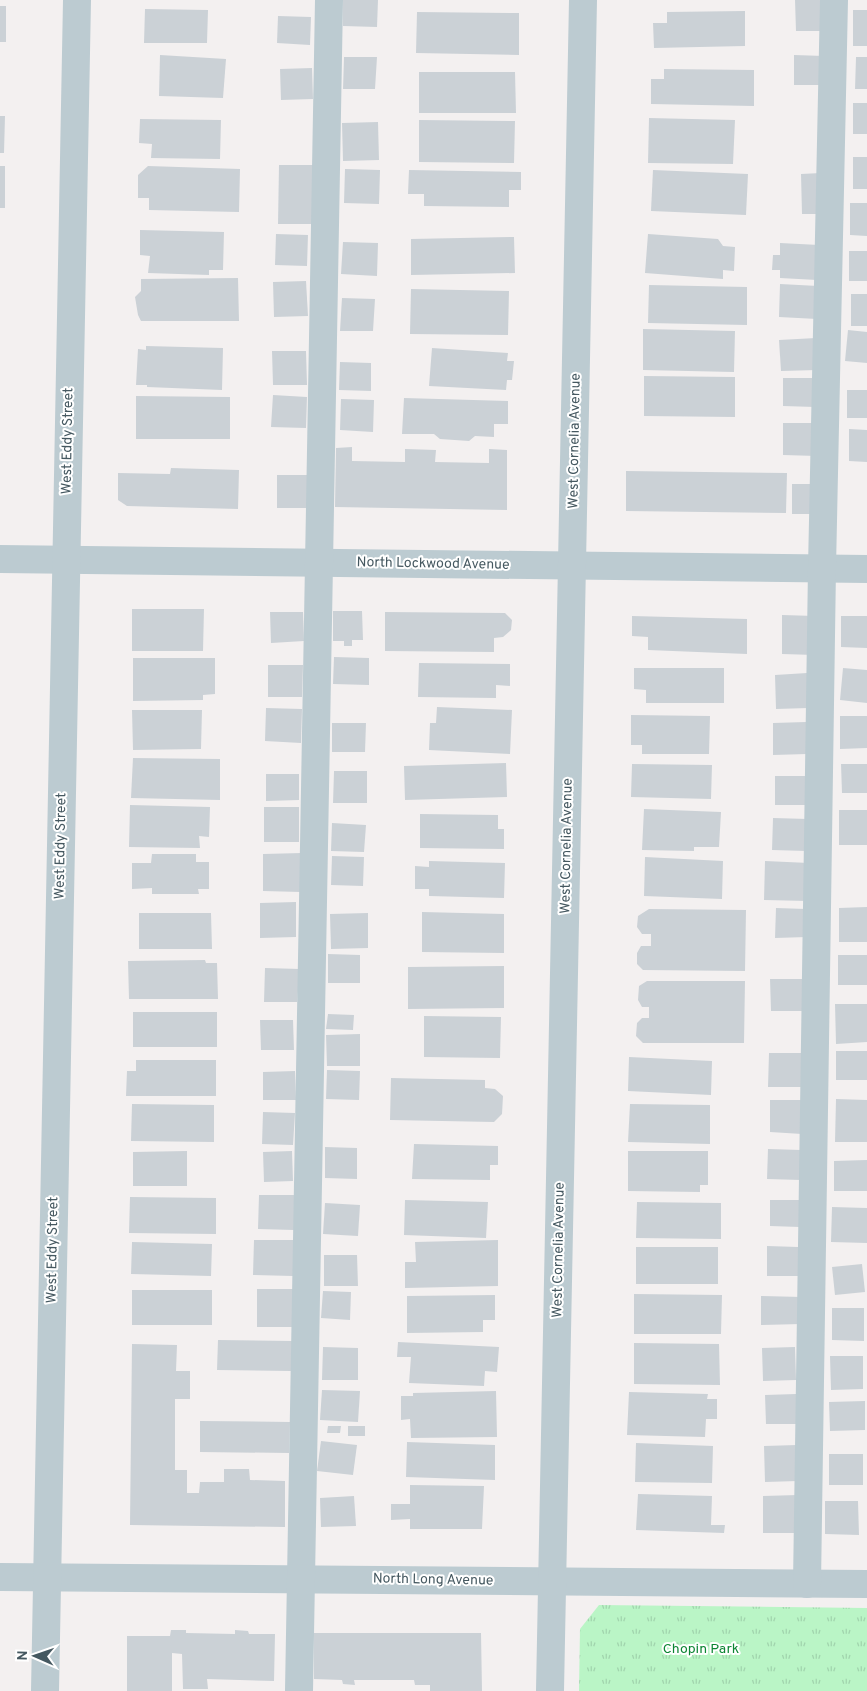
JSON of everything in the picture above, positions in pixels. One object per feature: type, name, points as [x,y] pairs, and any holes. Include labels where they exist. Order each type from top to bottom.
[{"type":"street","name":"West Eddy Street","points":[[45,1691],[76,0]]},
{"type":"street","points":[[299,1691],[329,0]]},
{"type":"street","name":"West Cornelia Avenue","points":[[550,1691],[583,0]]},
{"type":"street","points":[[807,1584],[822,568],[834,0]]},
{"type":"street","name":"North Lockwood Avenue","points":[[0,559],[867,569]]},
{"type":"street","name":"North Long Avenue","points":[[0,1577],[867,1584]]},
{"type":"green space","name":"Chopin Park","points":[[599,1605],[867,1608],[867,1691],[579,1691],[580,1629]]},
{"type":"building","points":[[343,0],[378,0],[377,27],[343,26]]},
{"type":"building","points":[[795,0],[825,0],[825,31],[796,31]]},
{"type":"building","points":[[0,6],[6,6],[6,42],[0,42]]},
{"type":"building","points":[[145,9],[208,10],[207,43],[144,43]]},
{"type":"building","points":[[853,10],[867,10],[867,46],[853,46]]},
{"type":"building","points":[[745,11],[745,46],[654,48],[653,23],[667,23],[667,12]]},
{"type":"building","points":[[417,12],[519,13],[519,55],[416,53]]},
{"type":"building","points":[[278,16],[311,17],[310,45],[277,43]]},
{"type":"building","points":[[160,55],[226,59],[223,98],[159,96]]},
{"type":"building","points":[[794,55],[824,56],[825,85],[794,85]]},
{"type":"building","points":[[344,57],[377,57],[375,89],[343,89]]},
{"type":"building","points":[[856,57],[867,57],[867,89],[855,89]]},
{"type":"building","points":[[312,68],[313,99],[281,100],[280,69]]},
{"type":"building","points":[[664,69],[754,70],[754,106],[651,104],[651,79],[664,79]]},
{"type":"building","points":[[419,72],[515,72],[516,113],[419,113]]},
{"type":"building","points":[[853,103],[867,103],[867,134],[853,134]]},
{"type":"building","points":[[0,116],[5,116],[4,153],[0,153]]},
{"type":"building","points":[[649,118],[735,120],[733,164],[648,163]]},
{"type":"building","points":[[140,119],[221,120],[220,159],[151,158],[152,144],[139,143]]},
{"type":"building","points":[[419,120],[515,121],[514,163],[419,162]]},
{"type":"building","points":[[378,122],[379,160],[343,161],[342,123]]},
{"type":"building","points":[[853,157],[867,157],[867,189],[853,189]]},
{"type":"building","points":[[279,165],[315,165],[315,224],[278,224]]},
{"type":"building","points":[[0,166],[5,166],[5,208],[0,208]]},
{"type":"building","points":[[148,166],[240,169],[239,212],[149,210],[149,198],[138,198],[138,175]]},
{"type":"building","points":[[345,169],[380,170],[379,204],[344,203]]},
{"type":"building","points":[[409,170],[521,172],[521,190],[509,190],[509,207],[424,206],[424,194],[408,194]]},
{"type":"building","points":[[653,170],[748,174],[746,215],[651,211]]},
{"type":"building","points":[[821,173],[822,214],[802,214],[801,174]]},
{"type":"building","points":[[850,203],[867,203],[867,236],[850,235]]},
{"type":"building","points":[[140,230],[224,232],[223,270],[209,270],[209,275],[148,273],[150,256],[140,255]]},
{"type":"building","points":[[276,234],[308,235],[307,266],[275,265]]},
{"type":"building","points":[[648,234],[718,239],[723,246],[735,247],[734,271],[723,270],[723,279],[645,273]]},
{"type":"building","points":[[514,237],[515,273],[411,275],[411,239]]},
{"type":"building","points":[[343,242],[378,243],[377,276],[341,274]]},
{"type":"building","points":[[780,243],[819,245],[817,280],[780,278],[780,270],[772,270],[773,255],[780,255]]},
{"type":"building","points":[[849,251],[867,251],[867,281],[849,281]]},
{"type":"building","points":[[238,278],[239,321],[141,321],[138,315],[135,297],[141,291],[141,279]]},
{"type":"building","points":[[306,281],[308,316],[274,317],[273,282]]},
{"type":"building","points":[[780,284],[818,286],[817,319],[779,317]]},
{"type":"building","points":[[649,285],[747,287],[747,325],[648,323]]},
{"type":"building","points":[[411,289],[509,291],[508,335],[410,334]]},
{"type":"building","points":[[851,294],[867,294],[867,326],[851,326]]},
{"type":"building","points":[[342,298],[375,299],[373,331],[340,331]]},
{"type":"building","points":[[643,329],[735,331],[734,372],[643,370]]},
{"type":"building","points":[[848,330],[867,332],[867,363],[845,361]]},
{"type":"building","points":[[816,338],[817,370],[781,371],[779,340]]},
{"type":"building","points":[[146,346],[223,348],[222,390],[136,385],[138,349],[146,350]]},
{"type":"building","points":[[432,348],[508,353],[507,361],[514,361],[512,380],[507,380],[506,390],[429,386]]},
{"type":"building","points":[[272,351],[306,351],[307,385],[273,385]]},
{"type":"building","points":[[340,362],[371,363],[371,391],[339,390]]},
{"type":"building","points":[[644,376],[735,377],[735,417],[644,416]]},
{"type":"building","points":[[783,378],[815,378],[815,407],[783,406]]},
{"type":"building","points":[[847,390],[867,390],[867,418],[847,418]]},
{"type":"building","points":[[273,395],[307,397],[306,428],[271,427]]},
{"type":"building","points":[[136,396],[230,397],[230,439],[136,439]]},
{"type":"building","points":[[404,398],[508,401],[508,424],[494,424],[494,437],[475,436],[469,441],[440,439],[434,434],[402,434]]},
{"type":"building","points":[[341,399],[374,400],[373,432],[340,430]]},
{"type":"building","points":[[783,423],[818,423],[817,456],[783,455]]},
{"type":"building","points":[[849,429],[867,430],[867,462],[849,461]]},
{"type":"building","points":[[352,447],[352,461],[405,462],[405,449],[436,450],[435,462],[489,463],[489,449],[507,450],[507,510],[335,507],[336,448]]},
{"type":"building","points":[[171,468],[239,470],[238,509],[127,506],[118,500],[118,473],[170,474]]},
{"type":"building","points":[[626,471],[787,473],[786,513],[626,511]]},
{"type":"building","points":[[277,475],[309,475],[308,508],[277,508]]},
{"type":"building","points":[[792,484],[816,484],[816,514],[792,514]]},
{"type":"building","points":[[132,609],[204,609],[203,651],[132,651]]},
{"type":"building","points":[[333,611],[362,611],[363,640],[352,640],[352,646],[344,646],[344,641],[333,641]]},
{"type":"building","points":[[270,612],[303,612],[304,641],[271,643]]},
{"type":"building","points":[[385,612],[505,613],[512,620],[511,630],[503,637],[494,638],[494,652],[385,651]]},
{"type":"building","points":[[782,615],[815,616],[815,655],[782,654]]},
{"type":"building","points":[[632,616],[747,619],[747,654],[648,650],[648,637],[632,636]]},
{"type":"building","points":[[841,616],[867,616],[867,648],[841,647]]},
{"type":"building","points":[[334,657],[369,658],[369,685],[333,684]]},
{"type":"building","points":[[133,658],[215,658],[215,694],[203,695],[203,700],[133,701]]},
{"type":"building","points":[[419,663],[510,664],[510,686],[496,685],[496,698],[418,697]]},
{"type":"building","points":[[268,665],[303,665],[302,697],[268,697]]},
{"type":"building","points":[[634,668],[724,668],[724,703],[646,703],[646,690],[634,689]]},
{"type":"building","points":[[843,668],[867,670],[867,703],[840,700]]},
{"type":"building","points":[[807,673],[808,708],[776,709],[775,675]]},
{"type":"building","points":[[437,707],[512,710],[510,754],[429,750],[430,723],[436,723]]},
{"type":"building","points":[[266,708],[302,709],[301,743],[265,741]]},
{"type":"building","points":[[132,710],[202,710],[201,749],[133,750]]},
{"type":"building","points":[[631,715],[710,716],[709,754],[642,754],[642,745],[631,745]]},
{"type":"building","points":[[840,716],[867,716],[867,748],[840,749]]},
{"type":"building","points":[[806,722],[807,754],[773,755],[773,723]]},
{"type":"building","points":[[332,723],[366,723],[365,752],[332,752]]},
{"type":"building","points":[[133,758],[220,759],[220,800],[131,798]]},
{"type":"building","points":[[506,763],[507,797],[405,800],[404,766]]},
{"type":"building","points":[[632,764],[712,765],[711,799],[631,797]]},
{"type":"building","points":[[841,764],[867,764],[867,793],[842,793]]},
{"type":"building","points":[[334,771],[367,771],[367,803],[333,803]]},
{"type":"building","points":[[266,774],[299,774],[299,800],[266,801]]},
{"type":"building","points":[[775,776],[810,776],[810,805],[775,805]]},
{"type":"building","points":[[130,805],[210,807],[209,837],[199,836],[200,848],[129,847]]},
{"type":"building","points":[[264,807],[299,807],[299,842],[264,842]]},
{"type":"building","points":[[644,809],[721,812],[719,847],[694,847],[694,851],[642,850]]},
{"type":"building","points":[[839,810],[867,810],[867,845],[839,845]]},
{"type":"building","points":[[420,814],[498,815],[498,829],[504,829],[504,849],[420,848]]},
{"type":"building","points":[[773,818],[808,819],[807,851],[772,850]]},
{"type":"building","points":[[332,823],[366,825],[364,852],[331,851]]},
{"type":"building","points":[[302,853],[301,892],[263,891],[263,854]]},
{"type":"building","points":[[152,854],[196,854],[196,862],[209,862],[209,889],[198,889],[199,894],[152,894],[152,888],[132,889],[132,863],[151,863]]},
{"type":"building","points":[[332,856],[364,857],[363,886],[331,885]]},
{"type":"building","points":[[645,857],[723,861],[722,899],[644,896]]},
{"type":"building","points":[[429,861],[505,863],[504,898],[429,896],[429,889],[415,889],[415,866],[429,867]]},
{"type":"building","points":[[765,861],[809,863],[808,901],[764,900]]},
{"type":"building","points":[[296,902],[296,937],[260,938],[260,903]]},
{"type":"building","points":[[867,907],[867,942],[839,942],[839,908]]},
{"type":"building","points":[[776,908],[806,909],[807,937],[775,938]]},
{"type":"building","points":[[649,909],[746,910],[745,971],[643,970],[637,964],[637,953],[641,946],[651,946],[651,934],[642,934],[637,927],[638,916]]},
{"type":"building","points":[[422,912],[504,914],[504,953],[422,952]]},
{"type":"building","points":[[139,913],[211,913],[212,949],[139,949]]},
{"type":"building","points":[[368,913],[368,948],[331,949],[330,914]]},
{"type":"building","points":[[328,954],[360,955],[360,983],[328,983]]},
{"type":"building","points":[[838,955],[867,955],[867,985],[838,985]]},
{"type":"building","points":[[205,960],[206,963],[217,963],[218,999],[129,999],[128,961]]},
{"type":"building","points":[[504,966],[504,1008],[408,1009],[408,967]]},
{"type":"building","points":[[265,968],[300,969],[297,1002],[264,1002]]},
{"type":"building","points":[[770,979],[807,979],[807,1011],[771,1011]]},
{"type":"building","points":[[647,981],[745,981],[744,1043],[643,1043],[636,1036],[637,1023],[642,1018],[649,1018],[649,1007],[642,1007],[638,1000],[639,986]]},
{"type":"building","points":[[835,1004],[867,1004],[867,1042],[836,1044]]},
{"type":"building","points":[[133,1012],[217,1012],[217,1047],[133,1047]]},
{"type":"building","points":[[328,1014],[354,1015],[353,1030],[326,1029]]},
{"type":"building","points":[[424,1016],[501,1017],[500,1058],[424,1057]]},
{"type":"building","points":[[260,1020],[293,1020],[294,1050],[261,1050]]},
{"type":"building","points":[[360,1034],[360,1066],[327,1066],[326,1035]]},
{"type":"building","points":[[836,1051],[867,1051],[867,1080],[836,1080]]},
{"type":"building","points":[[769,1053],[803,1053],[802,1087],[768,1087]]},
{"type":"building","points":[[629,1057],[712,1061],[711,1095],[628,1091]]},
{"type":"building","points":[[136,1060],[216,1060],[216,1096],[126,1096],[127,1071],[136,1071]]},
{"type":"building","points":[[327,1070],[360,1071],[359,1100],[326,1099]]},
{"type":"building","points":[[295,1071],[296,1100],[263,1100],[263,1072]]},
{"type":"building","points":[[391,1078],[485,1080],[485,1088],[495,1089],[503,1096],[502,1114],[494,1122],[390,1120]]},
{"type":"building","points":[[836,1099],[867,1100],[867,1142],[835,1142]]},
{"type":"building","points":[[770,1100],[803,1100],[802,1134],[770,1132]]},
{"type":"building","points":[[132,1104],[214,1105],[214,1142],[131,1141]]},
{"type":"building","points":[[630,1104],[710,1105],[710,1144],[628,1142]]},
{"type":"building","points":[[263,1112],[295,1113],[293,1145],[262,1144]]},
{"type":"building","points":[[414,1144],[498,1146],[498,1165],[490,1165],[490,1180],[412,1179]]},
{"type":"building","points":[[325,1147],[357,1148],[357,1179],[325,1178]]},
{"type":"building","points":[[768,1149],[801,1150],[801,1180],[767,1179]]},
{"type":"building","points":[[187,1151],[187,1186],[133,1186],[133,1152]]},
{"type":"building","points":[[292,1151],[293,1181],[264,1182],[263,1152]]},
{"type":"building","points":[[628,1151],[708,1151],[708,1185],[700,1185],[700,1192],[628,1191]]},
{"type":"building","points":[[867,1160],[867,1191],[834,1191],[834,1161]]},
{"type":"building","points":[[259,1195],[294,1195],[294,1230],[258,1229]]},
{"type":"building","points":[[130,1197],[216,1198],[216,1234],[129,1233]]},
{"type":"building","points":[[405,1200],[488,1202],[486,1238],[404,1235]]},
{"type":"building","points":[[770,1200],[801,1200],[800,1227],[770,1226]]},
{"type":"building","points":[[637,1202],[721,1203],[721,1239],[636,1238]]},
{"type":"building","points":[[325,1203],[360,1205],[358,1236],[323,1234]]},
{"type":"building","points":[[832,1207],[867,1208],[867,1243],[831,1242]]},
{"type":"building","points":[[254,1240],[294,1240],[293,1276],[253,1275]]},
{"type":"building","points":[[498,1240],[498,1286],[405,1288],[405,1262],[416,1262],[415,1242]]},
{"type":"building","points":[[132,1242],[212,1244],[211,1276],[131,1274]]},
{"type":"building","points":[[767,1246],[798,1247],[798,1276],[767,1276]]},
{"type":"building","points":[[636,1247],[718,1247],[718,1284],[636,1284]]},
{"type":"building","points":[[324,1255],[357,1255],[358,1286],[324,1286]]},
{"type":"building","points":[[862,1264],[865,1292],[835,1295],[832,1267]]},
{"type":"building","points":[[257,1289],[293,1289],[293,1327],[257,1327]]},
{"type":"building","points":[[132,1290],[212,1290],[212,1325],[132,1325]]},
{"type":"building","points":[[323,1291],[351,1292],[350,1320],[321,1318]]},
{"type":"building","points":[[634,1294],[722,1295],[721,1334],[634,1334]]},
{"type":"building","points":[[495,1295],[495,1320],[483,1320],[483,1332],[407,1333],[407,1296]]},
{"type":"building","points":[[761,1296],[802,1297],[801,1324],[761,1325]]},
{"type":"building","points":[[832,1308],[864,1308],[864,1341],[832,1340]]},
{"type":"building","points":[[218,1340],[292,1341],[291,1371],[217,1370]]},
{"type":"building","points":[[398,1342],[499,1347],[497,1372],[485,1371],[484,1386],[409,1383],[411,1357],[397,1357]]},
{"type":"building","points":[[634,1343],[719,1344],[720,1385],[634,1384]]},
{"type":"building","points":[[132,1344],[177,1345],[176,1371],[190,1371],[190,1399],[175,1399],[175,1470],[187,1470],[187,1493],[199,1493],[200,1482],[224,1482],[224,1469],[249,1469],[250,1480],[285,1481],[285,1527],[130,1525]]},
{"type":"building","points":[[323,1347],[358,1348],[358,1380],[322,1380]]},
{"type":"building","points":[[795,1347],[796,1380],[763,1381],[762,1348]]},
{"type":"building","points":[[830,1356],[863,1356],[863,1389],[831,1390]]},
{"type":"building","points":[[322,1390],[360,1391],[358,1422],[320,1420]]},
{"type":"building","points":[[496,1391],[497,1437],[411,1438],[410,1419],[401,1420],[401,1396],[413,1396],[413,1393]]},
{"type":"building","points":[[629,1392],[708,1394],[707,1399],[717,1399],[717,1419],[706,1419],[705,1437],[627,1435]]},
{"type":"building","points":[[796,1394],[797,1424],[766,1424],[765,1395]]},
{"type":"building","points":[[865,1401],[865,1430],[830,1431],[829,1402]]},
{"type":"building","points":[[200,1421],[290,1422],[289,1453],[200,1452]]},
{"type":"building","points":[[328,1426],[341,1426],[340,1433],[327,1433]]},
{"type":"building","points":[[348,1426],[365,1426],[365,1436],[348,1436]]},
{"type":"building","points":[[321,1441],[357,1445],[353,1475],[317,1471]]},
{"type":"building","points":[[407,1442],[495,1445],[495,1480],[406,1477]]},
{"type":"building","points":[[636,1443],[713,1446],[712,1483],[635,1482]]},
{"type":"building","points":[[797,1445],[798,1481],[765,1482],[764,1446]]},
{"type":"building","points":[[829,1454],[863,1454],[863,1485],[829,1485]]},
{"type":"building","points":[[410,1485],[484,1486],[482,1529],[410,1529],[410,1519],[391,1520],[391,1504],[410,1504]]},
{"type":"building","points":[[638,1494],[712,1496],[711,1525],[725,1525],[724,1533],[636,1530]]},
{"type":"building","points":[[798,1495],[798,1533],[763,1533],[763,1496]]},
{"type":"building","points":[[354,1496],[356,1526],[321,1527],[320,1498]]},
{"type":"building","points":[[825,1501],[858,1501],[859,1535],[825,1534]]},
{"type":"building","points":[[171,1630],[186,1630],[186,1633],[235,1634],[235,1630],[248,1631],[249,1634],[275,1634],[274,1681],[207,1679],[208,1689],[183,1689],[182,1654],[172,1653],[172,1691],[127,1691],[127,1636],[170,1636]]},
{"type":"building","points":[[314,1633],[481,1633],[482,1691],[430,1691],[430,1685],[415,1685],[414,1680],[354,1680],[355,1685],[343,1684],[342,1680],[314,1679]]}]
